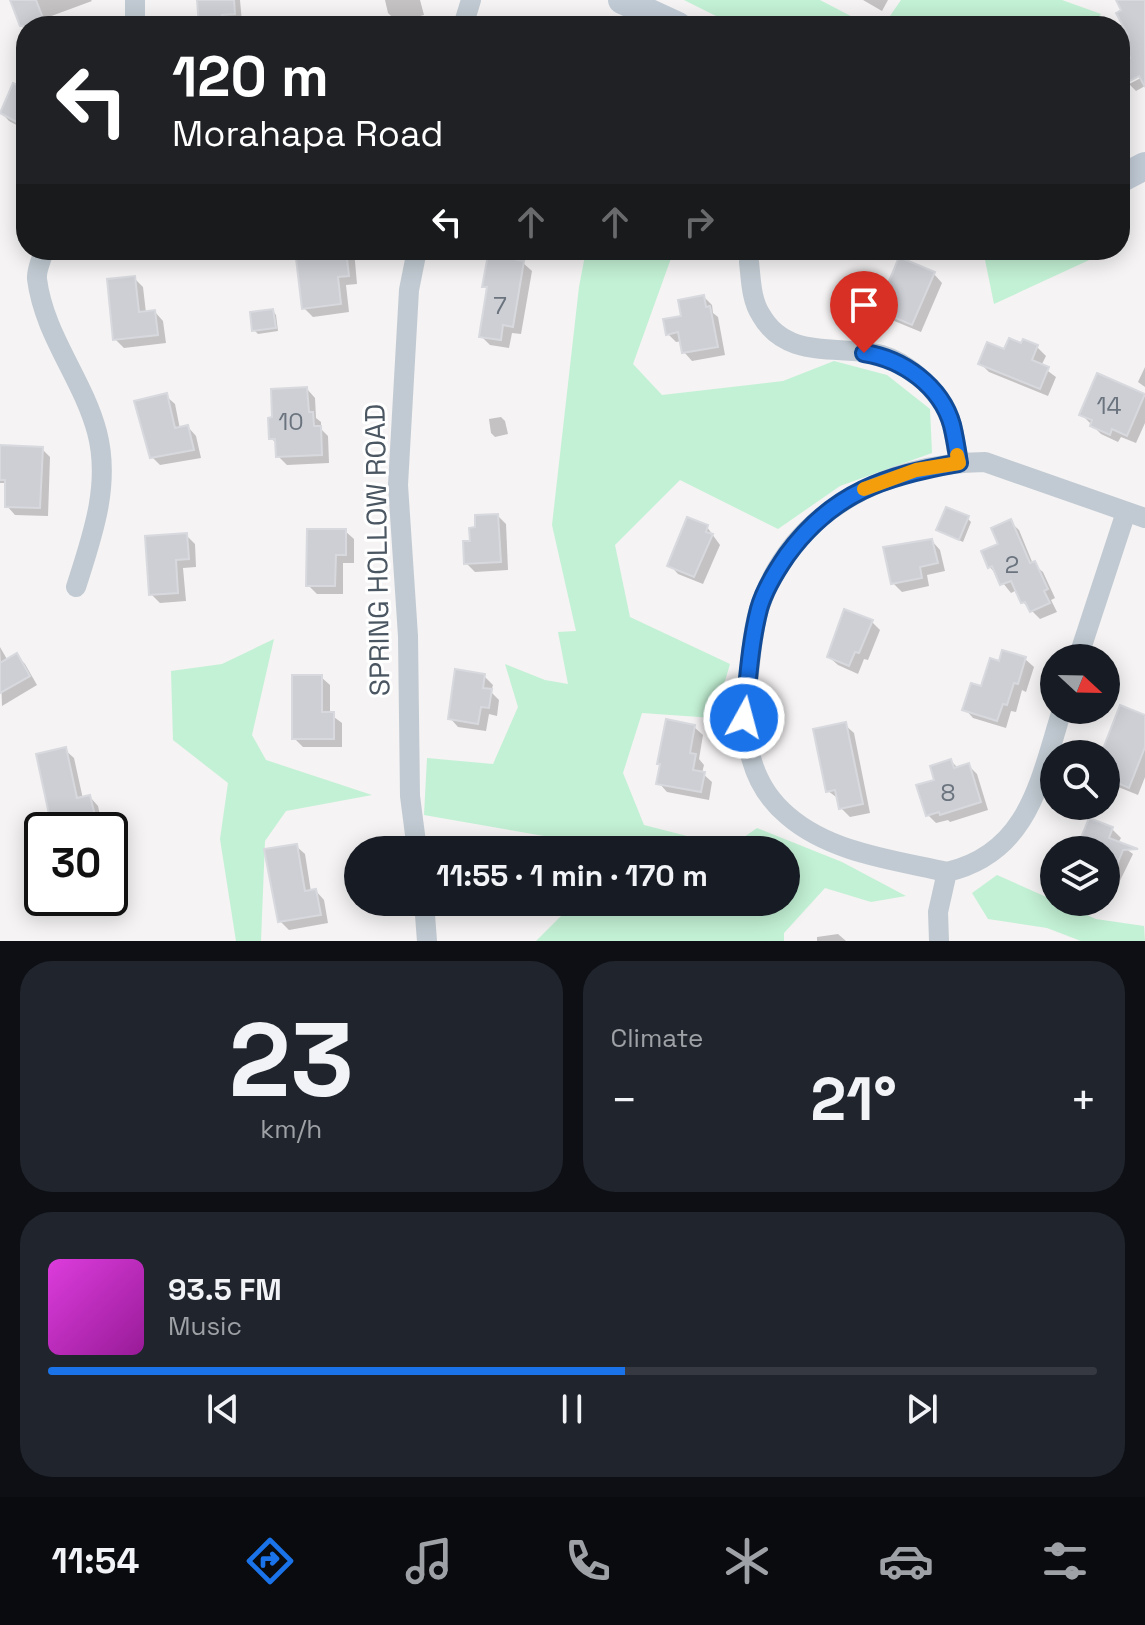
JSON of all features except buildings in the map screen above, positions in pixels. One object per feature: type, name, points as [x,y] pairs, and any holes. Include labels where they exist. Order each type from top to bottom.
[{"type":"street","points":[[622,0],[656,16]]},
{"type":"street","points":[[41,260],[36,277],[54,338],[80,388],[97,434],[102,477],[98,517],[76,587]]},
{"type":"street","name":"SPRING HOLLOW ROAD","points":[[415,260],[409,290],[398,485],[408,636],[410,796],[415,836]]},
{"type":"street","points":[[749,262],[755,304],[761,316],[784,340],[803,348],[843,349],[884,356],[923,379],[944,405],[952,425],[959,463]]},
{"type":"street","points":[[1058,724],[1034,798],[1018,827],[996,851],[969,867],[947,872],[848,849],[815,834],[787,816],[766,791],[750,758],[744,718],[760,606],[776,571],[800,538],[832,507],[867,488],[916,470],[985,462],[1136,515],[1084,644]]},
{"type":"street","points":[[939,941],[938,912],[947,872]]},
{"type":"street","points":[[425,916],[427,941]]},
{"type":"green space","points":[[684,0],[820,0],[851,16],[716,16]]},
{"type":"green space","points":[[901,0],[1062,0],[1101,14],[1100,16],[890,16]]},
{"type":"green space","points":[[584,260],[670,260],[633,364],[662,395],[783,381],[834,361],[887,375],[930,409],[932,453],[840,486],[778,529],[680,480],[615,545],[630,617],[730,664],[714,718],[642,713],[623,773],[644,825],[687,836],[544,836],[424,815],[427,758],[493,764],[518,707],[505,664],[545,680],[568,684],[558,632],[576,631],[552,525]]},
{"type":"green space","points":[[985,260],[1089,260],[994,304]]},
{"type":"green space","points":[[274,639],[252,735],[266,760],[372,795],[286,811],[265,841],[261,941],[236,941],[220,839],[228,783],[173,740],[171,671],[222,664]]},
{"type":"green space","points":[[757,828],[777,836],[746,836]]},
{"type":"green space","points":[[800,845],[842,862],[906,896],[871,902],[825,888],[800,915]]},
{"type":"green space","points":[[997,875],[1040,894],[1040,916],[1089,916],[1144,926],[1145,941],[1081,941],[1047,928],[988,919],[972,893]]},
{"type":"green space","points":[[561,916],[799,916],[784,933],[784,941],[536,941]]},
{"type":"slow traffic","points":[[864,489],[916,470],[959,463],[957,455]]},
{"type":"route","points":[[744,718],[760,606],[776,571],[800,538],[832,507],[867,488],[916,470],[959,463],[952,425],[944,405],[923,379],[884,356],[864,353]]}]
